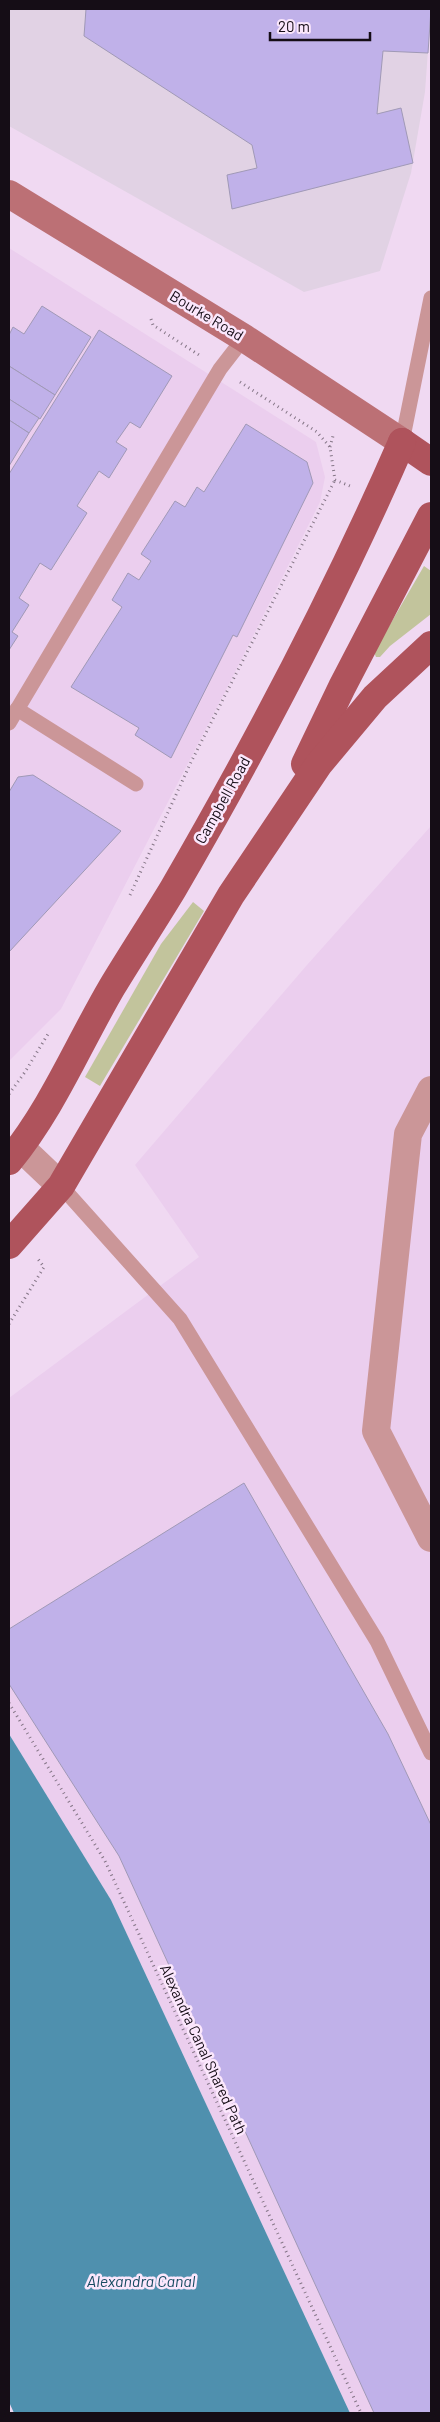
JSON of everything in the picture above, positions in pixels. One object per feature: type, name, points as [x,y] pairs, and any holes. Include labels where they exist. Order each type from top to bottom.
[{"type":"main road","name":"Bourke Road","points":[[402,442],[431,445]]},
{"type":"main road","name":"Bourke Road","points":[[402,442],[431,462]]},
{"type":"main road","name":"Campbell Road","points":[[14,1154],[65,1073],[111,989],[172,890],[291,676],[368,519],[402,442]]},
{"type":"main road","points":[[272,833],[342,686],[431,516]]},
{"type":"main road","points":[[9,1245],[60,1186],[231,895],[319,764],[375,697],[431,645]]},
{"type":"street","name":"Bourke Road","points":[[9,194],[244,338],[402,442]]},
{"type":"street","points":[[431,1090],[408,1134],[376,1431],[431,1538]]},
{"type":"street","name":"Campbell Road","points":[[14,1154],[60,1186]]},
{"type":"lane","points":[[402,442],[431,298]]},
{"type":"lane","points":[[9,723],[220,369],[244,338]]},
{"type":"lane","points":[[17,709],[136,784]]},
{"type":"lane","points":[[60,1186],[180,1319],[377,1641],[431,1753]]},
{"type":"path","points":[[153,325],[317,432],[330,446]]},
{"type":"path","points":[[127,901],[191,762],[335,480],[330,446],[333,436]]},
{"type":"path","points":[[335,480],[345,482]]},
{"type":"path","points":[[9,1094],[51,1029]]},
{"type":"path","points":[[9,1324],[44,1267]]},
{"type":"path","name":"Alexandra Canal Shared Path","points":[[9,1703],[105,1860],[361,2413]]},
{"type":"shaded area","points":[[9,9],[431,9],[425,92],[411,173],[380,271],[304,292],[9,126]]},
{"type":"shaded area","points":[[9,248],[316,442],[325,477],[320,502],[231,680],[61,1009],[9,1061]]},
{"type":"shaded area","points":[[431,826],[431,2413],[350,2413],[111,1900],[9,1734],[9,1398],[199,1257],[135,1165],[307,965]]},
{"type":"green space","points":[[424,566],[431,571],[431,614],[390,646],[380,657],[376,657],[374,652]]},
{"type":"green space","points":[[193,902],[204,911],[100,1086],[85,1077],[161,944]]},
{"type":"water","name":"Alexandra Canal","points":[[9,1734],[111,1900],[350,2413],[14,2413],[9,2402]]},
{"type":"building","points":[[86,9],[431,9],[428,53],[383,51],[377,114],[401,108],[413,163],[232,209],[227,175],[257,168],[252,145],[84,36]]},
{"type":"building","points":[[42,306],[91,337],[55,395],[9,366],[9,335],[13,327],[24,334]]},
{"type":"building","points":[[99,330],[172,376],[140,428],[130,422],[116,442],[127,449],[109,478],[99,471],[77,506],[87,513],[51,570],[40,563],[19,598],[29,605],[12,632],[18,636],[9,650],[9,474]]},
{"type":"building","points":[[9,366],[55,395],[40,419],[9,399]]},
{"type":"building","points":[[9,399],[39,418],[29,433],[9,420]]},
{"type":"building","points":[[9,420],[29,433],[9,466]]},
{"type":"building","points":[[246,424],[307,462],[313,483],[237,637],[233,635],[171,758],[135,735],[139,728],[71,687],[122,607],[112,600],[128,573],[139,580],[151,561],[141,554],[175,501],[185,507],[197,487],[204,492]]},
{"type":"building","points":[[33,775],[121,831],[9,952],[9,792],[18,777]]},
{"type":"building","points":[[244,1483],[388,1734],[431,1825],[431,2413],[374,2413],[119,1856],[9,1684],[9,1629]]}]
